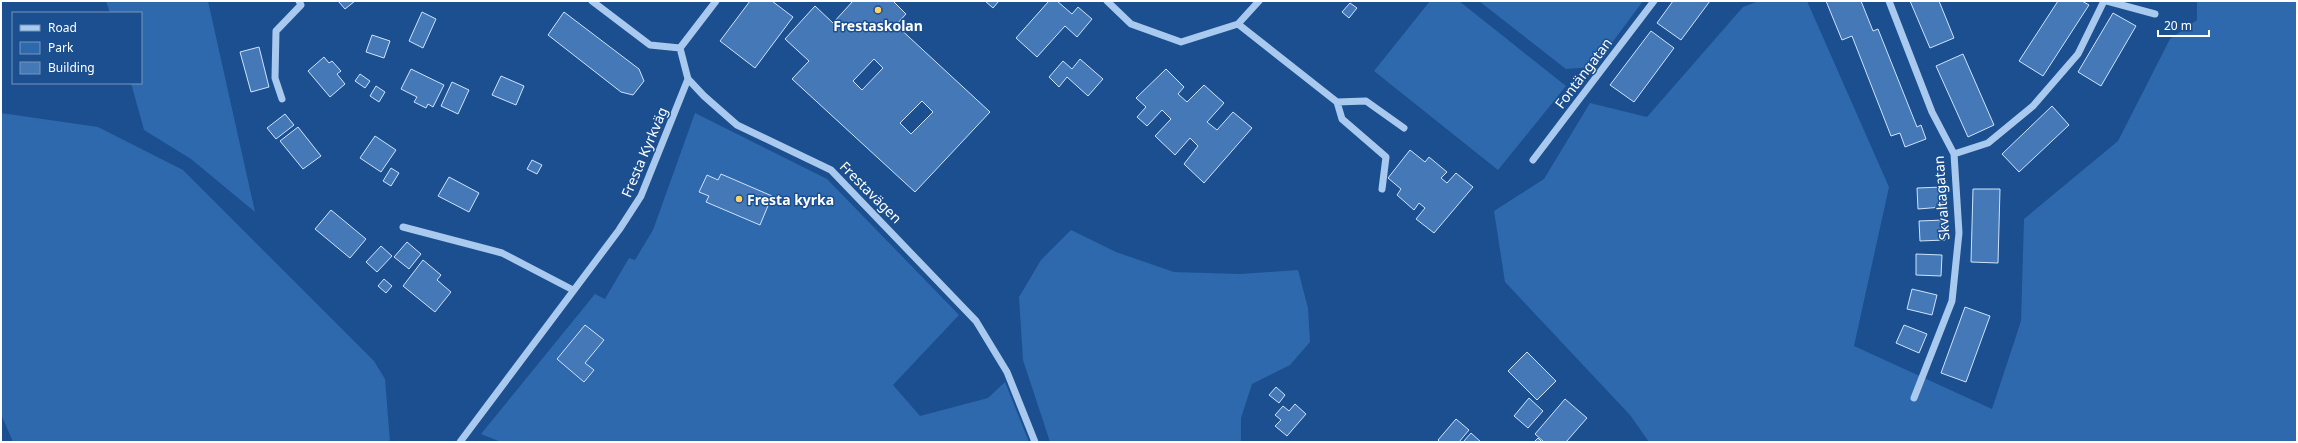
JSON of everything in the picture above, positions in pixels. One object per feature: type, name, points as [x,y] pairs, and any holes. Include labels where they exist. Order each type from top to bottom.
[{"type":"street","points":[[592,1],[650,44],[680,48],[716,1]]},
{"type":"street","points":[[1107,1],[1131,24],[1181,42],[1238,24],[1259,1]]},
{"type":"street","name":"Fontängatan","points":[[1533,160],[1654,1]]},
{"type":"street","name":"Skvaltagatan","points":[[1889,1],[1932,112],[1954,154],[1959,233],[1952,302],[1914,398]]},
{"type":"street","points":[[1954,154],[1988,143],[2033,106],[2078,54],[2105,1],[2155,14]]},
{"type":"street","points":[[282,99],[275,78],[276,31],[300,3]]},
{"type":"street","points":[[1238,24],[1337,102],[1342,119],[1386,157],[1382,189]]},
{"type":"street","name":"Frestavägen","points":[[680,48],[688,79],[704,96],[737,124],[831,170],[976,321],[1007,372],[1035,442]]},
{"type":"street","name":"Fresta Kyrkväg","points":[[460,442],[619,230],[641,196],[688,79]]},
{"type":"street","points":[[1337,102],[1366,101],[1404,128]]},
{"type":"street","points":[[403,227],[502,253],[573,290]]},
{"type":"green space","points":[[106,1],[208,1],[255,212],[191,159],[144,130],[131,84],[142,84],[142,12],[110,12]]},
{"type":"green space","points":[[1430,1],[1459,1],[1566,86],[1498,170],[1374,71]]},
{"type":"green space","points":[[1479,1],[1643,1],[1594,67],[1566,69]]},
{"type":"green space","points":[[1759,1],[1807,1],[1889,187],[1854,346],[1992,409],[2021,321],[2024,219],[2118,141],[2170,39],[2197,20],[2197,1],[2297,1],[2297,442],[1649,442],[1630,415],[1505,282],[1494,211],[1544,179],[1590,103],[1647,117],[1743,7]]},
{"type":"green space","points":[[1,113],[98,127],[183,170],[374,361],[385,379],[390,442],[13,442],[1,414]]},
{"type":"green space","points":[[695,113],[827,179],[959,315],[893,385],[920,416],[988,398],[1005,382],[1029,442],[501,442],[481,434],[595,294],[605,299],[629,258],[635,260],[653,230]]},
{"type":"green space","points":[[1071,230],[1116,252],[1174,272],[1240,274],[1298,270],[1308,308],[1310,342],[1290,365],[1252,384],[1241,418],[1241,442],[1050,442],[1023,360],[1019,297],[1041,260]]},
{"type":"building","points":[[338,1],[355,1],[345,9]]},
{"type":"building","points":[[750,1],[772,1],[793,17],[755,68],[720,41]]},
{"type":"building","points":[[853,1],[893,1],[906,14],[896,25],[990,112],[915,192],[792,79],[809,61],[785,39],[815,6],[833,23]],"holes":[[[874,59],[883,68],[862,90],[853,81]],[[922,101],[933,112],[911,134],[900,123]]]},
{"type":"building","points":[[985,1],[999,1],[993,8]]},
{"type":"building","points":[[1049,1],[1057,1],[1072,14],[1078,7],[1092,19],[1077,37],[1065,26],[1037,57],[1016,38]]},
{"type":"building","points":[[1673,1],[1710,1],[1681,40],[1657,23]]},
{"type":"building","points":[[1826,1],[1861,1],[1873,31],[1878,29],[1917,127],[1921,125],[1926,139],[1905,147],[1900,133],[1891,136],[1852,36],[1842,40]]},
{"type":"building","points":[[1910,1],[1939,1],[1954,38],[1930,48]]},
{"type":"building","points":[[2058,1],[2082,1],[2089,5],[2043,76],[2019,61]]},
{"type":"building","points":[[1350,3],[1357,8],[1349,18],[1342,12]]},
{"type":"building","points":[[422,12],[436,19],[423,48],[409,41]]},
{"type":"building","points":[[564,12],[639,69],[644,81],[633,95],[621,92],[548,35]]},
{"type":"building","points":[[2113,13],[2136,26],[2101,86],[2078,72]]},
{"type":"building","points":[[1651,31],[1674,48],[1634,102],[1610,85]]},
{"type":"building","points":[[372,35],[390,41],[384,58],[366,52]]},
{"type":"building","points":[[259,47],[269,87],[251,92],[240,52]]},
{"type":"building","points":[[1963,54],[1994,125],[1968,137],[1936,66]]},
{"type":"building","points":[[324,57],[329,63],[332,61],[341,71],[337,74],[345,84],[330,97],[308,71]]},
{"type":"building","points":[[1080,59],[1103,79],[1088,96],[1067,77],[1059,87],[1049,77],[1063,61],[1072,69]]},
{"type":"building","points":[[411,69],[444,85],[433,107],[428,104],[426,108],[414,102],[417,97],[401,89]]},
{"type":"building","points":[[1166,69],[1184,87],[1178,94],[1187,102],[1204,85],[1224,103],[1207,122],[1217,130],[1233,112],[1252,128],[1204,183],[1184,164],[1198,146],[1190,138],[1175,155],[1155,136],[1171,119],[1162,110],[1147,126],[1137,117],[1146,107],[1136,98]]},
{"type":"building","points":[[360,74],[370,81],[365,88],[355,81]]},
{"type":"building","points":[[501,76],[524,86],[516,105],[492,95]]},
{"type":"building","points":[[452,82],[469,90],[458,114],[441,106]]},
{"type":"building","points":[[376,86],[385,92],[379,102],[370,96]]},
{"type":"building","points":[[2052,106],[2069,125],[2019,172],[2002,154]]},
{"type":"building","points":[[285,114],[294,125],[276,139],[267,128]]},
{"type":"building","points":[[298,127],[321,156],[303,169],[280,141]]},
{"type":"building","points":[[375,136],[396,150],[381,172],[360,158]]},
{"type":"building","points":[[1410,150],[1425,162],[1429,157],[1447,172],[1441,178],[1447,183],[1456,173],[1473,187],[1434,233],[1416,219],[1425,208],[1419,203],[1414,210],[1397,195],[1401,189],[1388,178]]},
{"type":"building","points":[[532,160],[542,165],[537,174],[527,169]]},
{"type":"building","points":[[391,168],[399,173],[391,186],[383,181]]},
{"type":"building","name":"Fresta kyrka","points":[[721,174],[772,196],[760,225],[706,202],[709,196],[699,192],[707,175],[718,180]]},
{"type":"building","points":[[449,177],[479,193],[469,212],[438,196]]},
{"type":"building","points":[[1943,187],[1943,207],[1918,209],[1917,188]]},
{"type":"building","points":[[1973,189],[2000,189],[1998,263],[1971,262]]},
{"type":"building","points":[[331,210],[366,239],[350,258],[315,229]]},
{"type":"building","points":[[1944,220],[1945,240],[1920,241],[1919,221]]},
{"type":"building","points":[[407,242],[421,254],[409,269],[394,257]]},
{"type":"building","points":[[381,246],[392,256],[377,272],[366,262]]},
{"type":"building","points":[[1916,254],[1942,255],[1941,276],[1916,275]]},
{"type":"building","points":[[423,260],[441,275],[437,280],[451,292],[435,312],[403,286]]},
{"type":"building","points":[[384,279],[392,286],[386,293],[378,286]]},
{"type":"building","points":[[1912,289],[1937,295],[1932,315],[1907,309]]},
{"type":"building","points":[[1965,307],[1990,316],[1966,382],[1941,373]]},
{"type":"building","points":[[585,325],[604,340],[585,363],[594,370],[584,382],[557,359]]},
{"type":"building","points":[[1904,325],[1927,334],[1919,353],[1896,343]]},
{"type":"building","points":[[1527,352],[1556,381],[1537,400],[1508,371]]},
{"type":"building","points":[[1276,387],[1285,395],[1279,403],[1269,395]]},
{"type":"building","points":[[1529,398],[1543,411],[1528,428],[1514,416]]},
{"type":"building","points":[[1565,399],[1587,418],[1566,442],[1544,442],[1535,434]]},
{"type":"building","points":[[1295,404],[1306,414],[1287,436],[1275,426],[1281,420],[1275,415],[1283,406],[1289,411]]},
{"type":"building","points":[[1456,419],[1469,430],[1459,442],[1440,442],[1438,440]]},
{"type":"building","points":[[1471,433],[1481,442],[1463,442]]},
{"type":"building","points":[[1538,438],[1542,442],[1534,442]]},
{"type":"place","name":"Frestaskolan","points":[[878,10]]},
{"type":"place","name":"Fresta kyrka","points":[[739,199]]}]
